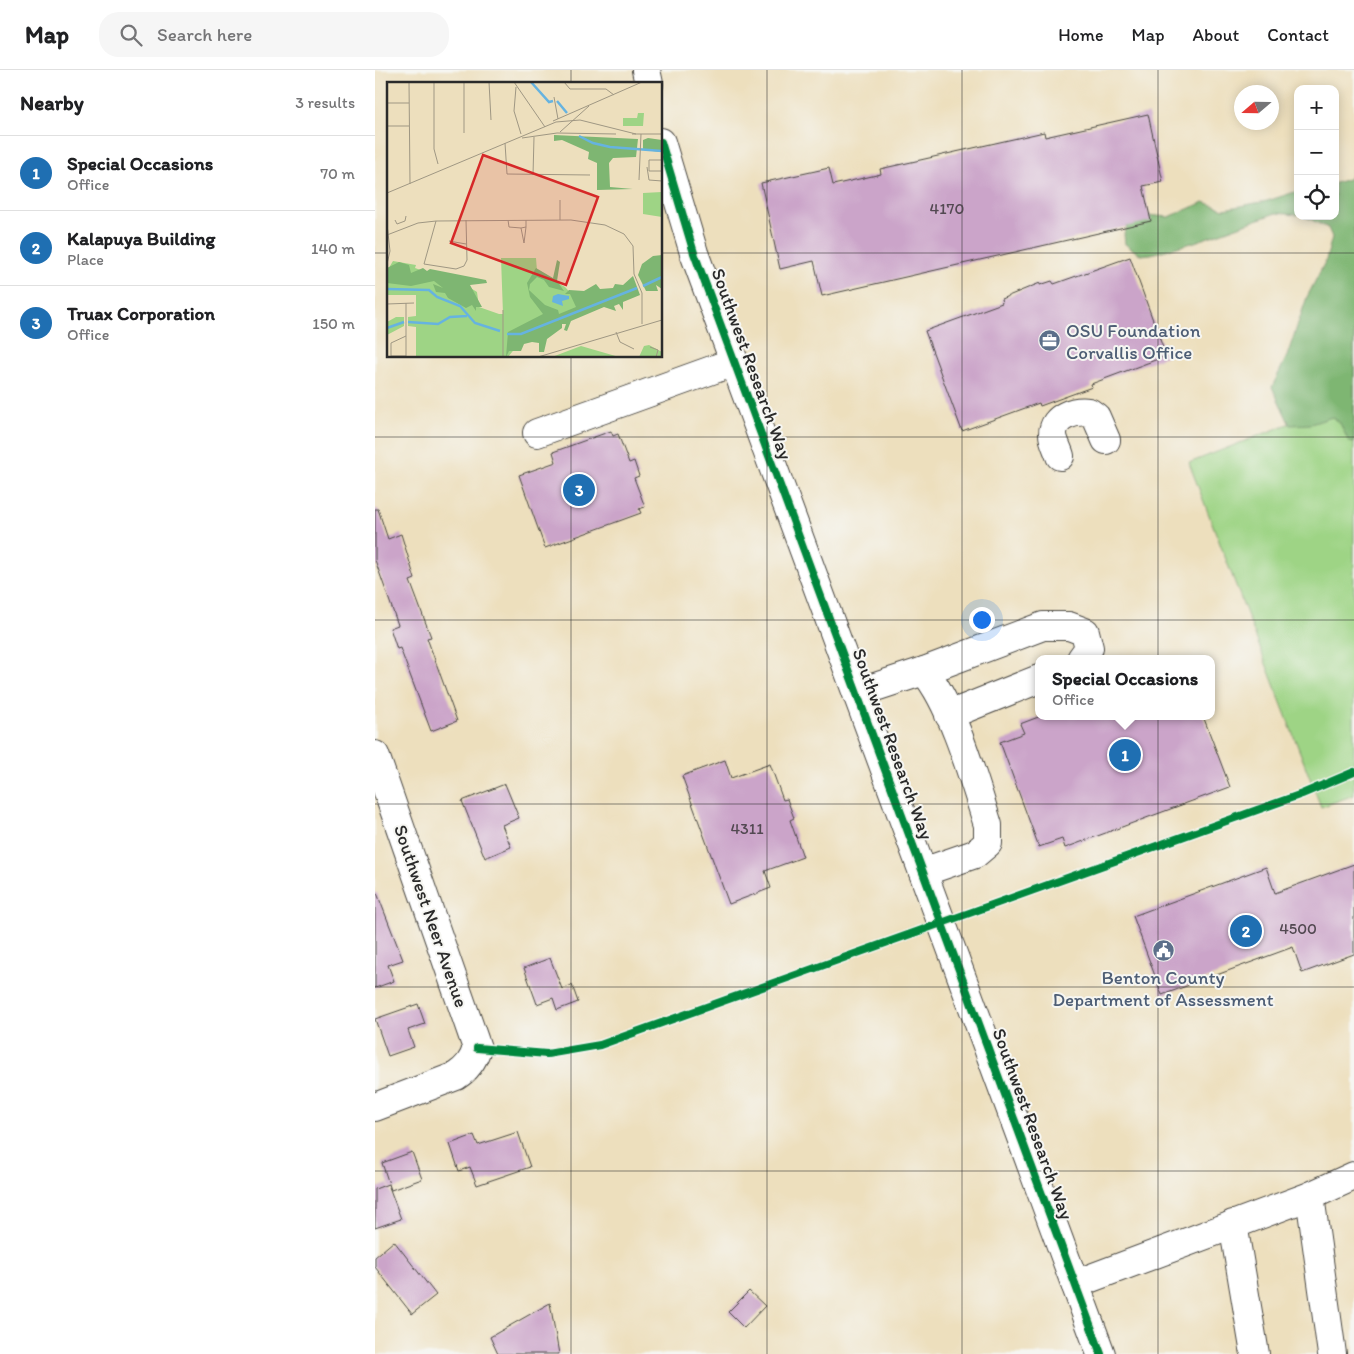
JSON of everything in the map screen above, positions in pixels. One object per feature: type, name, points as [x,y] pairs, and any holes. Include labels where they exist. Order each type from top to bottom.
[{"type":"street","name":"Southwest Research Way","points":[[663,149],[694,253],[1101,1354]]},
{"type":"street","points":[[537,433],[734,362]]},
{"type":"street","points":[[1060,456],[1053,435],[1054,426],[1061,418],[1071,413],[1089,412],[1096,417],[1106,440]]},
{"type":"street","points":[[857,692],[924,671],[1043,626],[1069,626],[1085,632],[1089,648],[1084,655]]},
{"type":"street","points":[[923,872],[975,854],[988,843],[988,825],[949,715],[937,686],[924,671]]},
{"type":"street","points":[[949,715],[1035,681]]},
{"type":"street","name":"Southwest Neer Avenue","points":[[375,755],[381,789],[477,1048],[474,1058],[464,1070],[455,1076],[375,1107]]},
{"type":"street","points":[[1075,1284],[1310,1196],[1354,1176]]},
{"type":"street","points":[[1310,1196],[1332,1354]]},
{"type":"street","points":[[1233,1224],[1255,1354]]},
{"type":"green space","points":[[1354,163],[1354,795],[1321,807],[1189,463],[1324,410],[1336,234]]},
{"type":"green space","points":[[1354,177],[1354,443],[1349,442],[1340,423],[1332,417],[1311,424],[1290,425],[1272,387],[1287,356],[1307,297],[1326,260],[1332,237],[1328,228],[1312,220],[1339,220],[1339,182]]},
{"type":"green space","points":[[1294,192],[1294,215],[1276,213],[1192,243],[1151,254],[1141,255],[1125,244],[1124,234],[1128,224],[1146,215],[1169,217],[1204,202],[1224,209],[1267,201]]},
{"type":"building","points":[[1148,114],[1163,182],[1143,186],[1151,221],[822,296],[814,261],[780,269],[761,183],[829,168],[833,185],[881,174],[880,169],[1044,132],[1045,137]]},
{"type":"building","points":[[1130,257],[1166,356],[1091,384],[1092,387],[1040,406],[1039,403],[962,431],[925,331],[1002,303],[1001,299],[1040,283],[1040,285],[1052,281],[1054,284]]},
{"type":"building","points":[[611,431],[613,436],[618,434],[629,463],[634,461],[639,476],[634,478],[645,507],[639,509],[641,513],[545,548],[519,475],[556,462],[553,452]]},
{"type":"building","points":[[375,509],[378,509],[388,539],[401,534],[415,579],[410,581],[431,637],[427,638],[457,721],[431,731],[400,648],[397,649],[390,628],[398,625],[375,560]]},
{"type":"building","points":[[1035,718],[1035,720],[1205,720],[1230,787],[1065,848],[1062,839],[1039,847],[1000,742],[1024,733],[1020,724]]},
{"type":"building","points":[[725,760],[731,778],[770,764],[783,800],[787,799],[794,818],[790,820],[803,857],[765,871],[771,888],[729,904],[682,776]]},
{"type":"building","points":[[505,784],[519,818],[502,825],[511,847],[485,858],[462,801]]},
{"type":"building","points":[[1354,864],[1354,954],[1302,973],[1293,947],[1162,995],[1133,916],[1266,867],[1275,893]]},
{"type":"building","points":[[375,893],[377,893],[403,960],[388,965],[394,981],[375,988]]},
{"type":"building","points":[[550,958],[562,989],[572,985],[578,1002],[557,1010],[553,998],[537,1004],[524,968]]},
{"type":"building","points":[[418,1004],[425,1024],[408,1030],[414,1047],[388,1056],[375,1019]]},
{"type":"building","points":[[518,1132],[530,1167],[477,1185],[470,1167],[459,1171],[450,1144],[474,1135],[478,1145]]},
{"type":"building","points":[[412,1152],[422,1179],[391,1190],[382,1163]]},
{"type":"building","points":[[388,1184],[401,1219],[375,1228],[375,1189]]},
{"type":"building","points":[[394,1241],[436,1295],[412,1314],[375,1267],[375,1257]]},
{"type":"building","points":[[749,1291],[765,1306],[744,1328],[728,1312]]},
{"type":"building","points":[[550,1303],[559,1354],[498,1354],[490,1337]]},
{"type":"cycle path","points":[[663,149],[694,253],[1101,1354]]},
{"type":"cycle path","points":[[477,1048],[547,1054],[600,1045],[1302,794],[1354,772]]},
{"type":"place","name":"OSU Foundation Corvallis Office","points":[[1050,341]]},
{"type":"place","name":"Truax Corporation","points":[[579,490]]},
{"type":"place","name":"Special Occasions","points":[[1125,755]]},
{"type":"place","name":"Kalapuya Building","points":[[1246,931]]},
{"type":"place","name":"Benton County Department of Assessment","points":[[1163,951]]}]
